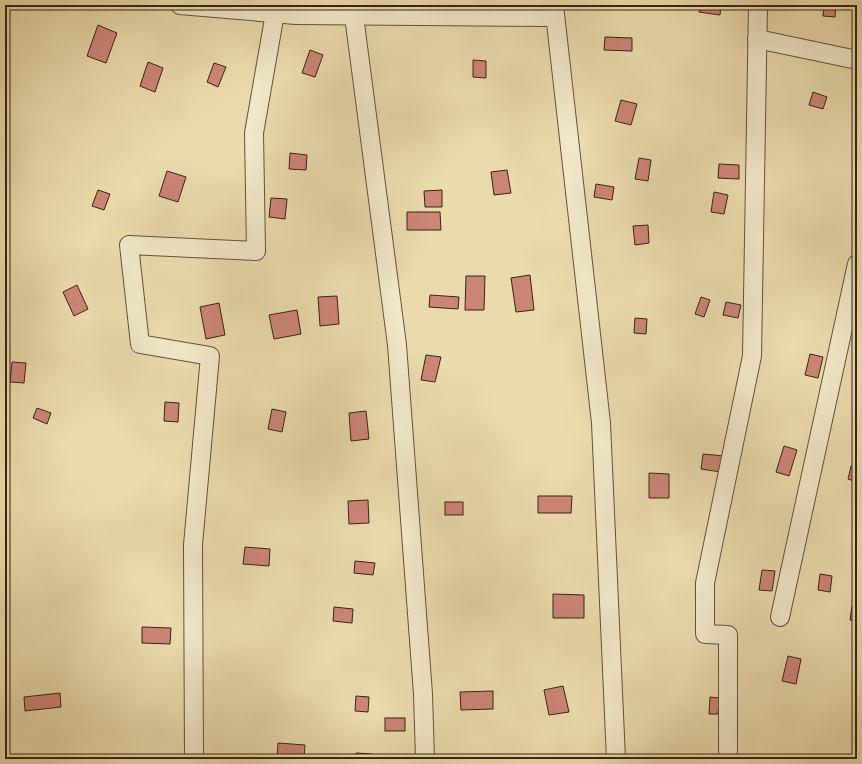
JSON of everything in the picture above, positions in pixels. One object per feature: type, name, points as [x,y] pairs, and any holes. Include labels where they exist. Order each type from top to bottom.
[{"type":"street","points":[[180,5],[275,13],[297,10],[354,16],[555,11],[601,423],[616,759]]},
{"type":"street","points":[[728,751],[728,635],[705,634],[705,583],[752,356],[758,5]]},
{"type":"street","points":[[194,759],[193,545],[210,356],[140,344],[130,245],[256,251],[254,133],[275,13]]},
{"type":"street","points":[[354,16],[397,345],[423,694],[425,759]]},
{"type":"street","points":[[758,39],[857,60]]},
{"type":"street","points":[[780,616],[857,264]]},
{"type":"building","points":[[700,5],[721,5],[720,15],[699,12]]},
{"type":"building","points":[[824,5],[836,5],[835,17],[823,16]]},
{"type":"building","points":[[98,25],[117,33],[106,63],[87,56]]},
{"type":"building","points":[[605,37],[632,38],[632,51],[604,50]]},
{"type":"building","points":[[310,50],[323,55],[315,77],[302,73]]},
{"type":"building","points":[[473,60],[486,61],[486,78],[473,77]]},
{"type":"building","points":[[148,62],[163,68],[155,92],[140,86]]},
{"type":"building","points":[[214,63],[226,67],[218,87],[207,82]]},
{"type":"building","points":[[813,92],[827,97],[823,109],[809,105]]},
{"type":"building","points":[[621,100],[637,104],[631,125],[615,121]]},
{"type":"building","points":[[290,153],[307,155],[306,170],[289,169]]},
{"type":"building","points":[[639,158],[651,160],[648,181],[635,179]]},
{"type":"building","points":[[719,164],[739,165],[739,179],[718,178]]},
{"type":"building","points":[[507,170],[511,193],[494,195],[491,172]]},
{"type":"building","points":[[167,171],[186,177],[178,202],[159,196]]},
{"type":"building","points":[[596,184],[614,187],[612,200],[594,197]]},
{"type":"building","points":[[98,190],[110,194],[104,210],[92,206]]},
{"type":"building","points":[[442,190],[442,207],[425,207],[424,191]]},
{"type":"building","points":[[714,192],[728,195],[724,214],[711,212]]},
{"type":"building","points":[[271,198],[287,199],[285,219],[269,217]]},
{"type":"building","points":[[407,212],[440,212],[441,230],[407,230]]},
{"type":"building","points":[[648,225],[649,243],[635,245],[633,226]]},
{"type":"building","points":[[530,275],[534,310],[516,312],[511,278]]},
{"type":"building","points":[[466,276],[485,276],[484,310],[465,310]]},
{"type":"building","points":[[77,285],[88,309],[74,316],[63,292]]},
{"type":"building","points":[[430,295],[459,297],[458,309],[429,307]]},
{"type":"building","points":[[337,296],[339,324],[320,326],[318,297]]},
{"type":"building","points":[[701,297],[710,300],[704,317],[695,314]]},
{"type":"building","points":[[726,302],[741,305],[738,318],[723,315]]},
{"type":"building","points":[[219,303],[225,335],[206,339],[200,307]]},
{"type":"building","points":[[297,310],[301,334],[274,339],[269,315]]},
{"type":"building","points":[[635,318],[647,319],[646,334],[634,333]]},
{"type":"building","points":[[810,354],[823,357],[818,378],[805,375]]},
{"type":"building","points":[[426,355],[441,357],[435,382],[421,380]]},
{"type":"building","points":[[12,362],[26,363],[24,383],[10,382]]},
{"type":"building","points":[[165,402],[179,403],[178,422],[164,421]]},
{"type":"building","points":[[37,408],[51,413],[47,424],[33,418]]},
{"type":"building","points":[[272,409],[286,412],[282,432],[268,429]]},
{"type":"building","points":[[366,411],[369,439],[351,441],[349,413]]},
{"type":"building","points":[[784,446],[797,450],[789,476],[776,472]]},
{"type":"building","points":[[703,454],[724,456],[721,472],[701,469]]},
{"type":"building","points":[[851,466],[857,468],[857,482],[848,479]]},
{"type":"building","points":[[649,473],[669,474],[669,498],[649,498]]},
{"type":"building","points":[[538,496],[572,496],[571,513],[538,513]]},
{"type":"building","points":[[368,500],[369,523],[349,524],[348,501]]},
{"type":"building","points":[[445,502],[463,502],[463,515],[445,515]]},
{"type":"building","points":[[245,547],[270,549],[269,566],[243,564]]},
{"type":"building","points":[[355,561],[375,563],[373,575],[354,573]]},
{"type":"building","points":[[762,570],[775,571],[772,591],[759,590]]},
{"type":"building","points":[[820,574],[832,576],[830,592],[818,590]]},
{"type":"building","points":[[553,594],[584,595],[584,618],[553,618]]},
{"type":"building","points":[[852,606],[857,606],[857,621],[850,620]]},
{"type":"building","points":[[334,607],[353,609],[352,623],[333,621]]},
{"type":"building","points":[[142,627],[171,628],[170,644],[142,643]]},
{"type":"building","points":[[788,656],[801,659],[796,684],[782,681]]},
{"type":"building","points":[[563,686],[569,712],[549,715],[544,690]]},
{"type":"building","points":[[493,691],[493,709],[461,710],[460,692]]},
{"type":"building","points":[[60,693],[61,707],[25,711],[24,697]]},
{"type":"building","points":[[356,696],[369,697],[368,712],[355,711]]},
{"type":"building","points":[[710,697],[719,698],[718,714],[709,714]]},
{"type":"building","points":[[385,718],[405,718],[405,731],[385,731]]},
{"type":"building","points":[[278,743],[305,745],[304,759],[277,759]]},
{"type":"building","points":[[356,753],[372,754],[372,759],[356,759]]}]
